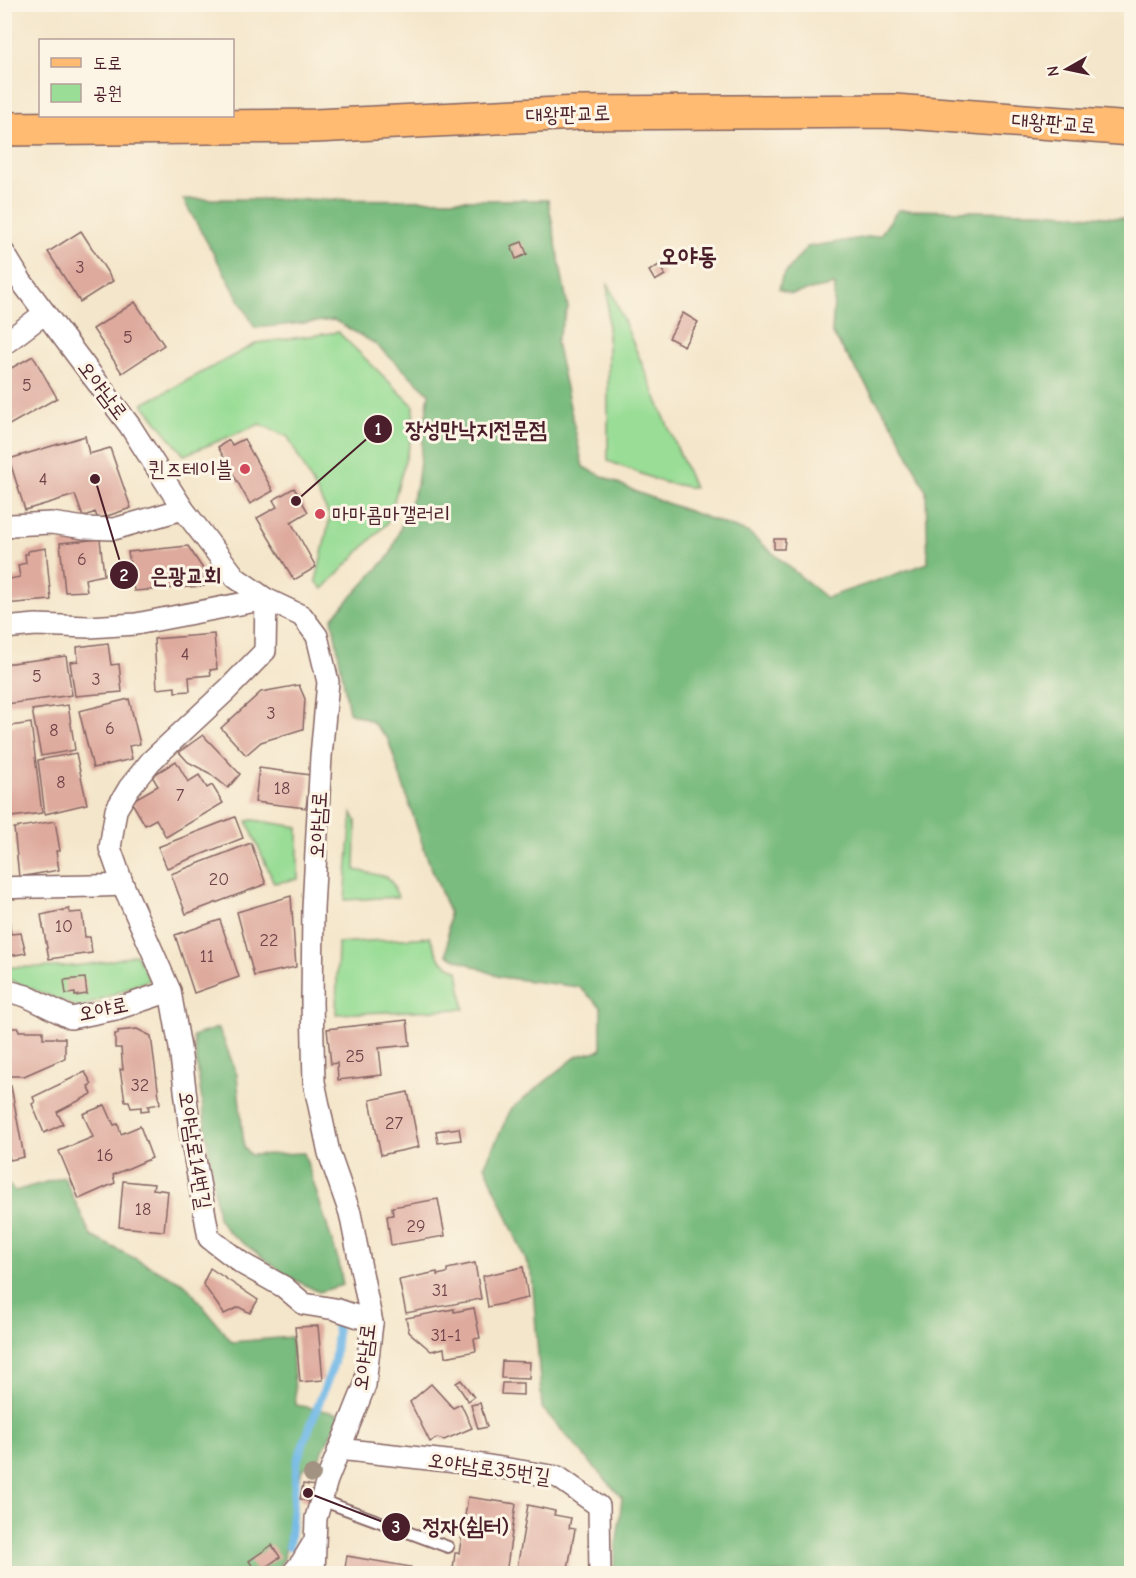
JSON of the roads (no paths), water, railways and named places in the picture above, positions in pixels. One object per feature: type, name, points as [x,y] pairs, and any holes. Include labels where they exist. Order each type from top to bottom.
[{"type":"main road","name":"대왕판교로","points":[[4,129],[315,126],[579,113],[894,111],[1131,129]]},
{"type":"street","name":"오야남로","points":[[4,253],[21,281],[130,426],[183,509],[236,578],[266,598],[302,616],[317,636],[328,682],[321,756],[314,909],[312,1003],[314,1082],[329,1154],[350,1213],[372,1323],[365,1385],[327,1480],[316,1518],[314,1574]]},
{"type":"street","points":[[4,344],[45,312]]},
{"type":"street","points":[[4,529],[11,525],[51,523],[114,529],[183,509]]},
{"type":"street","points":[[4,628],[36,625],[89,627],[136,624],[266,598]]},
{"type":"street","name":"오야남로14번길","points":[[266,598],[266,651],[151,761],[129,788],[116,810],[110,848],[123,885],[171,991],[190,1131],[209,1238],[243,1264],[284,1287],[304,1304],[335,1309],[372,1323]]},
{"type":"street","points":[[4,888],[123,885]]},
{"type":"street","name":"오야로","points":[[4,990],[26,996],[71,1018],[116,1009],[171,991]]},
{"type":"street","name":"오야남로35번길","points":[[339,1449],[483,1465],[558,1477],[598,1506],[600,1574]]},
{"type":"street","points":[[292,1574],[315,1542]]},
{"type":"lane","points":[[321,1500],[448,1547]]},
{"type":"waterway","points":[[289,1547],[297,1461],[334,1363],[336,1324]]},
{"type":"place","name":"퀸즈테이블","points":[[245,469]]},
{"type":"place","name":"은광교회","points":[[95,479]]},
{"type":"place","name":"장성만낙지전문점","points":[[296,501]]},
{"type":"place","name":"마마콤마갤러리","points":[[320,514]]},
{"type":"place","name":"정자(쉼터)","points":[[308,1493]]},
{"type":"district","name":"오야동","points":[[688,256]]}]
